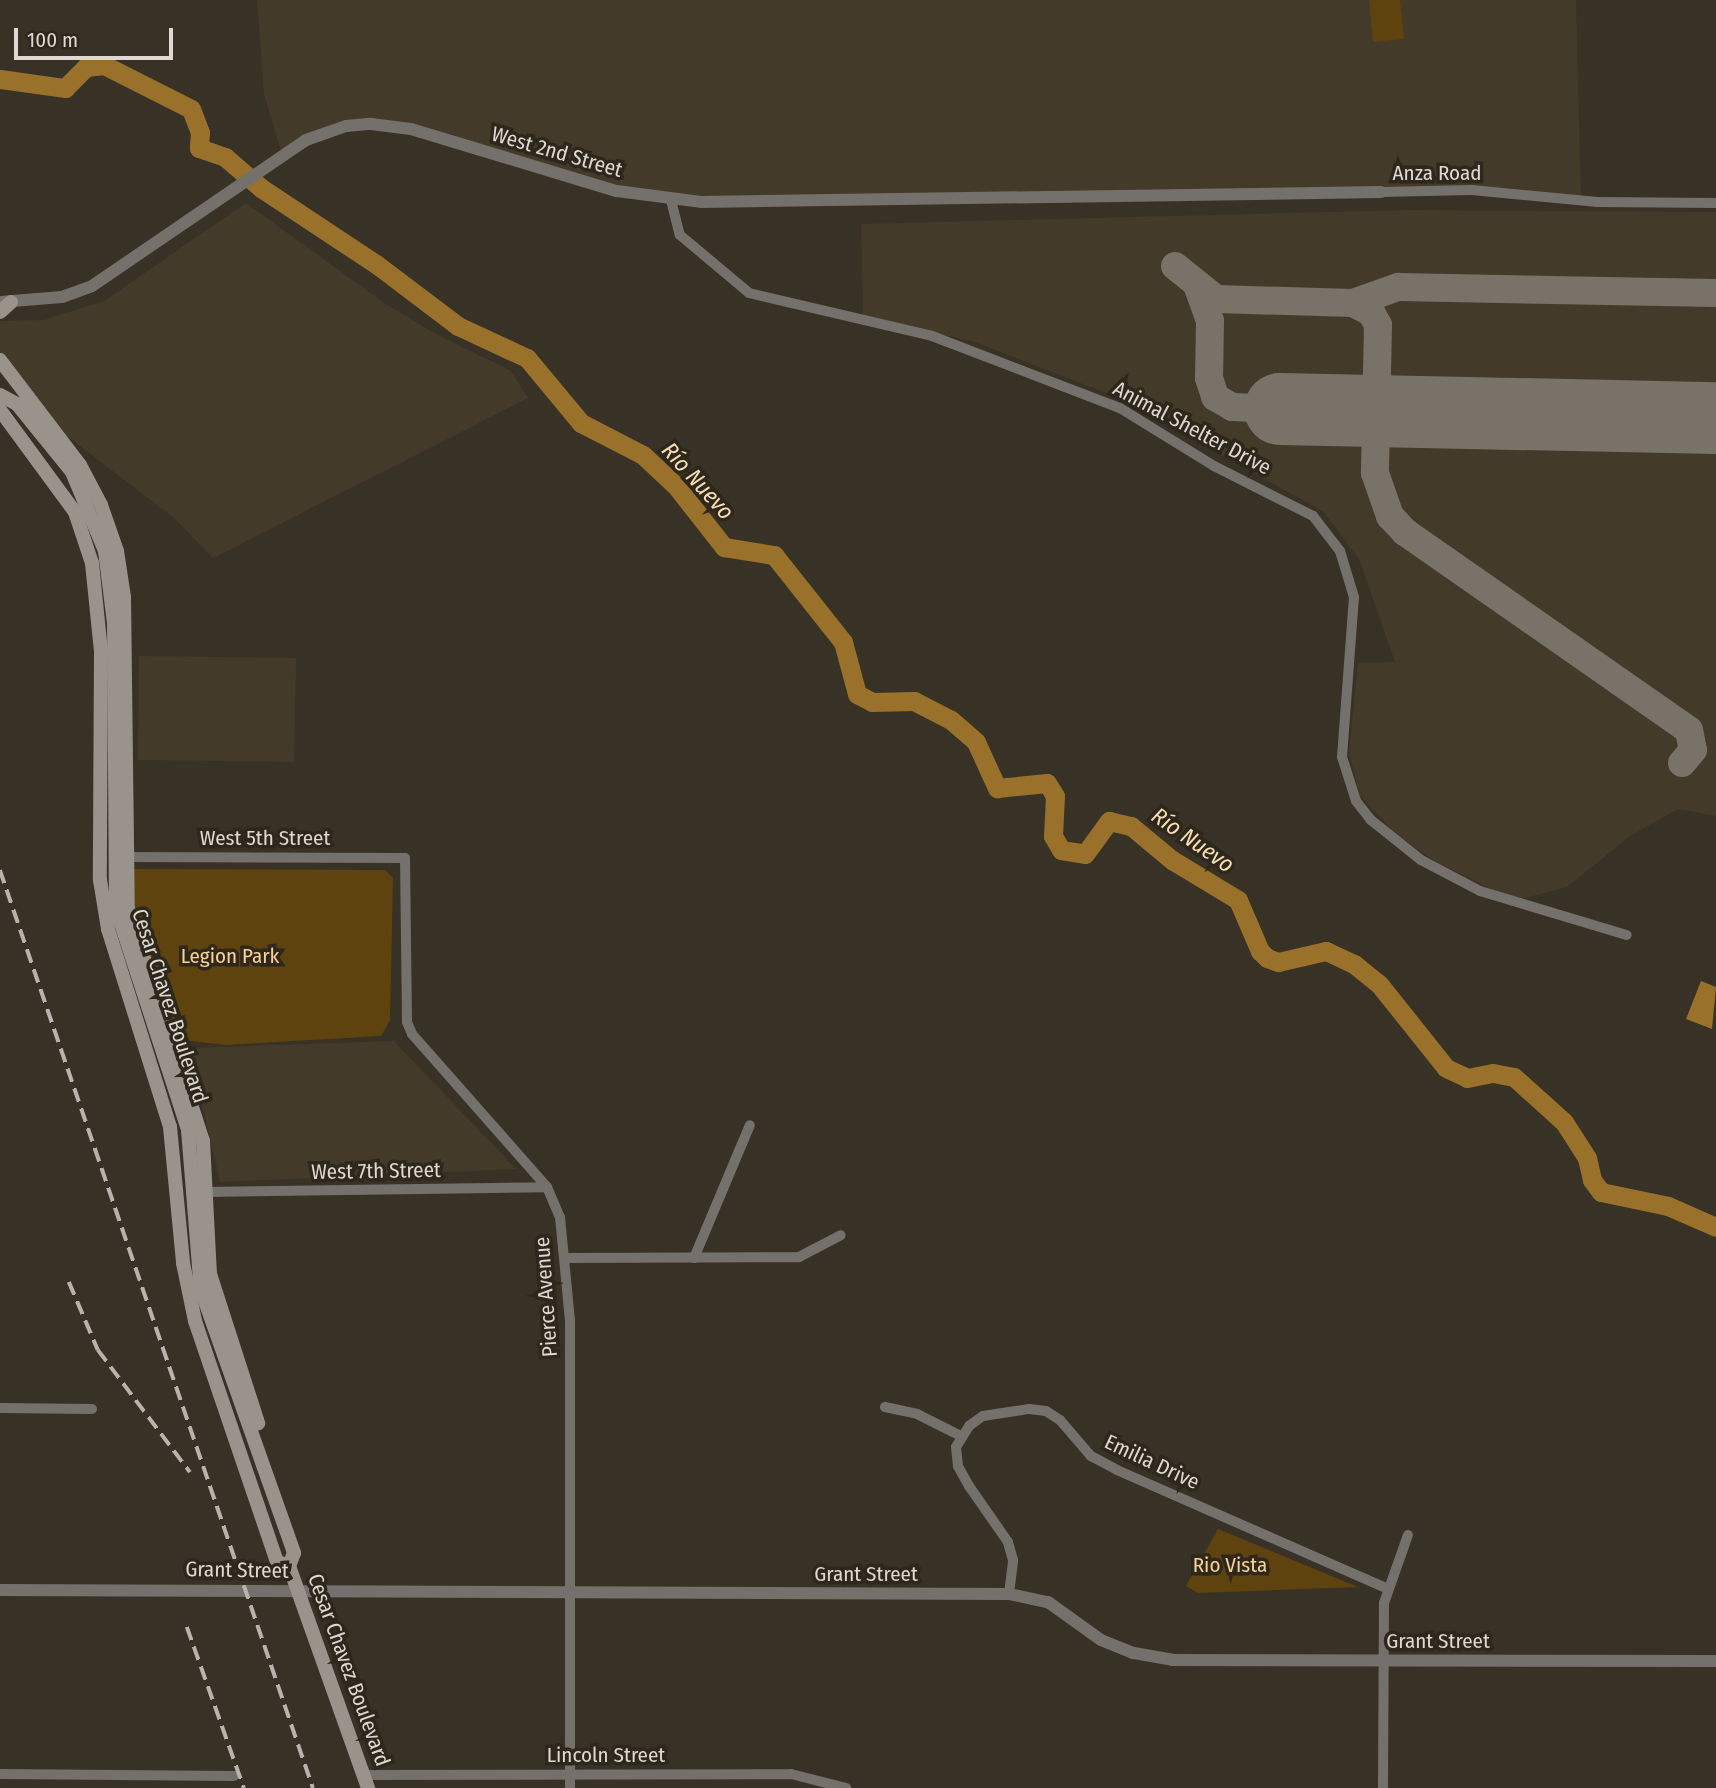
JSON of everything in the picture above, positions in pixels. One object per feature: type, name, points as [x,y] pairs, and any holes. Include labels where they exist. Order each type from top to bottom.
[{"type":"main road","points":[[0,360],[80,465],[117,551],[125,643],[125,857],[136,941],[203,1142],[210,1274],[268,1453],[264,1471]]},
{"type":"main road","name":"Cesar Chavez Boulevard","points":[[0,395],[17,404],[72,472],[105,551],[114,623],[116,908],[188,1130],[201,1290],[294,1553],[289,1566],[366,1782]]},
{"type":"main road","name":"Cesar Chavez Boulevard","points":[[0,410],[75,512],[92,563],[101,651],[99,853],[106,919],[170,1127],[191,1308],[277,1562],[289,1566]]},
{"type":"street","name":"West 2nd Street","points":[[4,305],[62,297],[106,280],[270,162],[323,132],[346,126],[389,125],[590,184],[671,200],[1157,197]]},
{"type":"street","name":"Anza Road","points":[[1157,197],[1472,190],[1597,202],[1716,203]]},
{"type":"street","name":"Animal Shelter Drive","points":[[671,200],[680,235],[749,293],[932,336],[1120,408],[1214,466],[1312,516],[1340,551],[1354,597],[1342,757],[1356,801],[1371,820],[1421,860],[1480,891],[1627,935]]},
{"type":"street","name":"West 5th Street","points":[[125,857],[405,858]]},
{"type":"street","name":"Pierce Avenue","points":[[405,858],[407,1022],[412,1034],[547,1188],[560,1217],[570,1321],[570,1788]]},
{"type":"street","points":[[694,1258],[750,1125]]},
{"type":"street","name":"West 7th Street","points":[[205,1192],[547,1188]]},
{"type":"street","points":[[565,1258],[799,1257],[841,1235]]},
{"type":"street","points":[[885,1407],[917,1414],[961,1436],[956,1447],[958,1466],[1009,1542],[1013,1560],[1009,1594]]},
{"type":"street","points":[[0,1408],[92,1409]]},
{"type":"street","name":"Emilia Drive","points":[[961,1436],[982,1416],[1002,1410],[1046,1411],[1060,1420],[1091,1456],[1117,1470],[1386,1588]]},
{"type":"street","points":[[1383,1788],[1386,1588],[1408,1535]]},
{"type":"street","name":"Grant Street","points":[[0,1590],[1009,1594],[1048,1602],[1101,1640],[1134,1653],[1172,1660],[1716,1661]]},
{"type":"street","points":[[0,1774],[234,1776]]},
{"type":"street","name":"Lincoln Street","points":[[366,1782],[570,1774],[791,1774],[846,1788]]},
{"type":"shaded area","points":[[257,0],[1576,0],[1581,201],[1472,190],[671,200],[411,129],[346,126],[282,154],[264,94]]},
{"type":"shaded area","points":[[246,203],[383,302],[434,333],[511,371],[528,398],[213,558],[173,517],[34,411],[0,374],[0,321],[44,320],[104,301]]},
{"type":"shaded area","points":[[1409,210],[1716,212],[1716,816],[1678,809],[1630,836],[1567,887],[1525,898],[1501,894],[1433,860],[1394,833],[1360,795],[1349,753],[1358,663],[1395,662],[1359,559],[1324,512],[1119,398],[975,342],[863,316],[861,224]]},
{"type":"shaded area","points":[[139,656],[296,658],[294,762],[138,760]]},
{"type":"shaded area","points":[[1701,981],[1716,987],[1712,1029],[1686,1019]]},
{"type":"shaded area","points":[[394,1041],[516,1169],[220,1182],[189,1048]]},
{"type":"green space","points":[[1369,0],[1400,0],[1404,39],[1373,42]]},
{"type":"green space","name":"Legion Park","points":[[127,869],[385,870],[393,878],[390,1020],[381,1036],[226,1045],[166,1038],[130,938]]},
{"type":"green space","name":"Rio Vista","points":[[1218,1529],[1358,1587],[1198,1593],[1186,1586]]},
{"type":"waterway","name":"Río Nuevo","points":[[0,79],[65,88],[86,67],[104,65],[191,109],[200,132],[199,148],[225,157],[261,188],[376,264],[458,326],[527,358],[581,423],[643,455],[676,486],[724,547],[774,555],[843,642],[857,694],[872,702],[914,701],[951,720],[976,742],[997,788],[1047,783],[1055,796],[1053,836],[1061,850],[1085,854],[1109,821],[1131,826],[1172,860],[1238,900],[1260,951],[1267,958],[1278,962],[1326,951],[1354,964],[1379,984],[1446,1068],[1467,1078],[1493,1073],[1514,1077],[1564,1122],[1587,1158],[1592,1180],[1601,1192],[1668,1206],[1716,1227]]},
{"type":"taxiway","points":[[1175,266],[1216,299],[1353,303],[1371,312],[1378,325],[1375,473],[1390,516],[1405,532],[1689,730],[1693,750],[1682,763]]},
{"type":"taxiway","points":[[1197,285],[1210,321],[1209,378],[1215,397],[1232,407],[1280,409]]},
{"type":"taxiway","points":[[1353,303],[1398,287],[1716,293]]},
{"type":"runway","points":[[1280,409],[1716,418]]},
{"type":"railway","points":[[0,870],[313,1788]]},
{"type":"railway","points":[[69,1282],[98,1350],[190,1472]]},
{"type":"railway","points":[[187,1627],[244,1788]]}]
